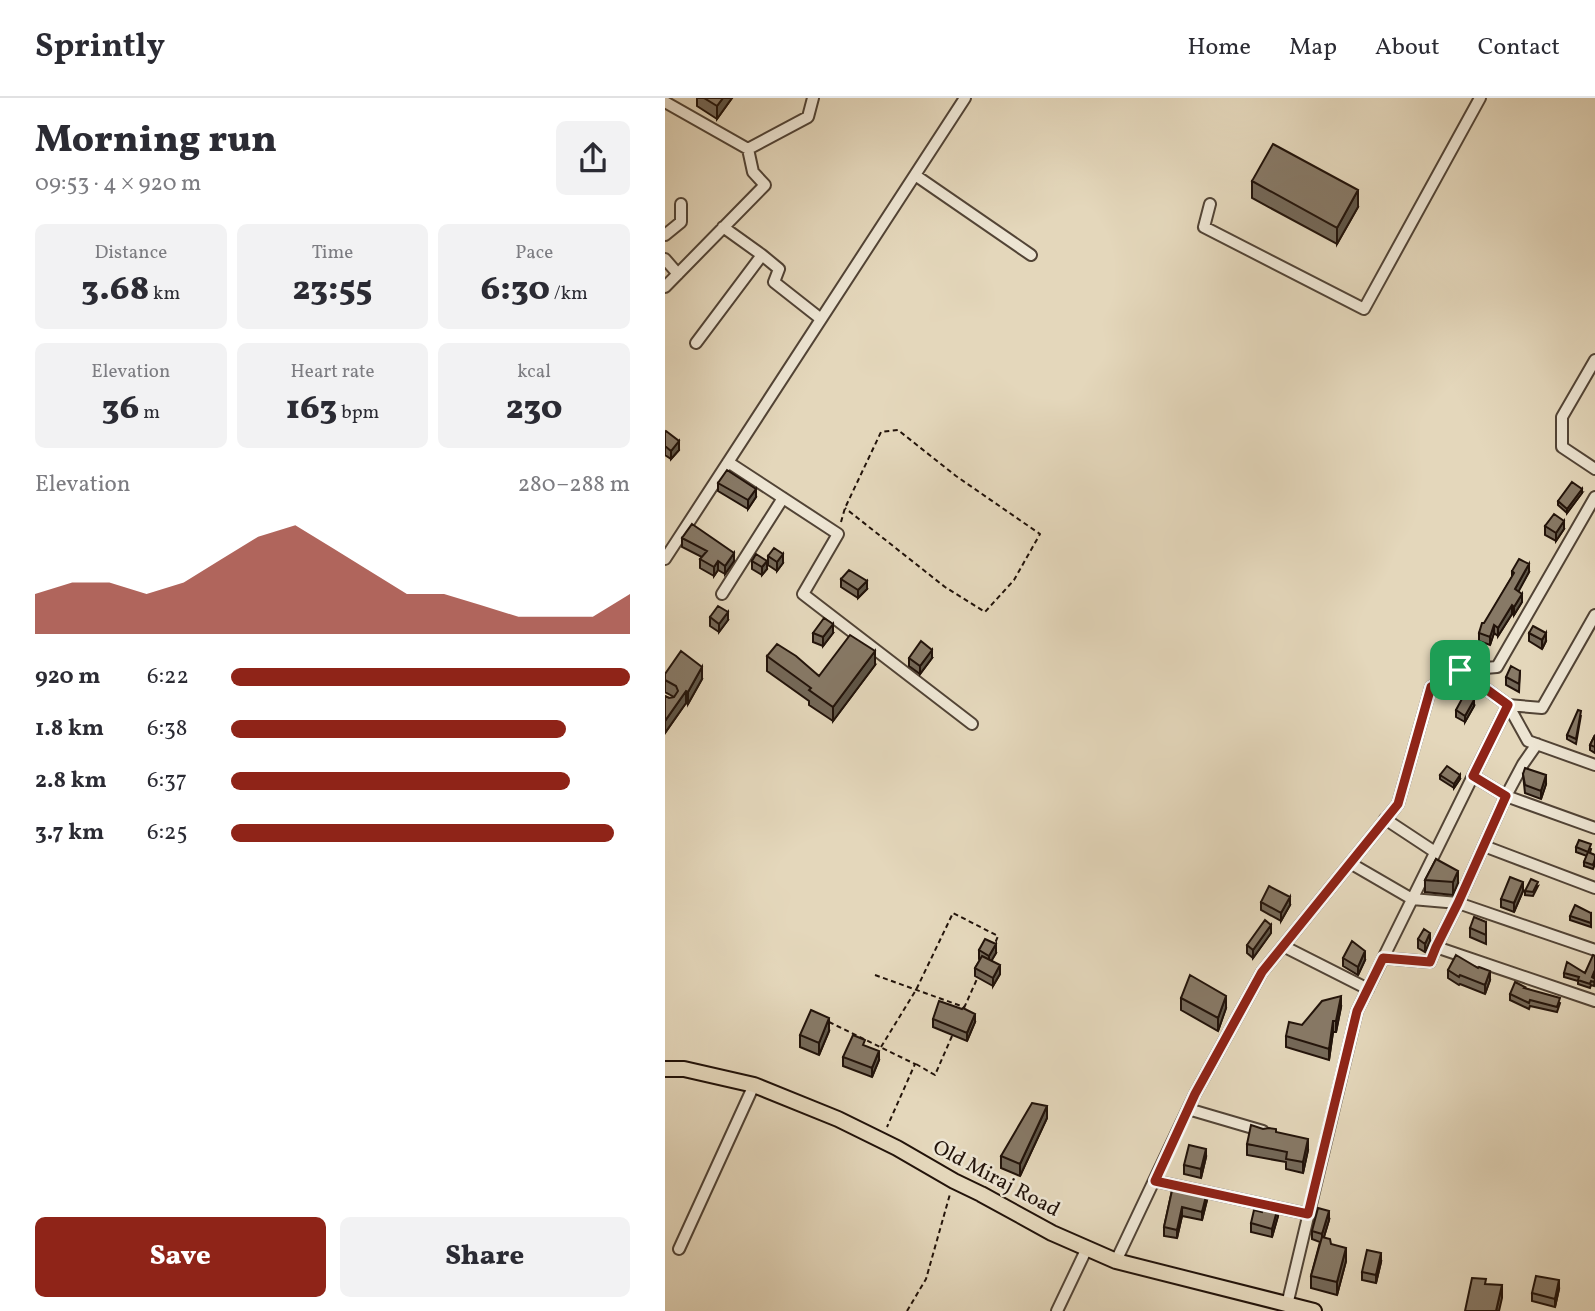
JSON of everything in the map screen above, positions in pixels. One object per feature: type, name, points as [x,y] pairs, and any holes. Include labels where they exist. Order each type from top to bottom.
[{"type":"main road","name":"Old Miraj Road","points":[[665,1069],[684,1069],[754,1085],[838,1119],[897,1148],[1052,1233],[1116,1261],[1314,1311]]},
{"type":"street","points":[[748,149],[808,117],[813,98]]},
{"type":"street","points":[[665,559],[965,98]]},
{"type":"street","points":[[1210,204],[1204,227],[1364,309],[1480,98]]},
{"type":"street","points":[[665,102],[748,149],[753,172],[765,185],[665,287]]},
{"type":"street","points":[[915,175],[1031,256]]},
{"type":"street","points":[[665,236],[681,222],[681,204]]},
{"type":"street","points":[[723,228],[779,269],[774,282],[821,319]]},
{"type":"street","points":[[696,343],[762,255]]},
{"type":"street","points":[[665,259],[678,274]]},
{"type":"street","points":[[1595,360],[1562,416],[1562,447],[1595,469]]},
{"type":"street","points":[[728,462],[838,534],[803,594],[972,724]]},
{"type":"street","points":[[722,594],[783,498]]},
{"type":"street","points":[[1116,1261],[1188,1109],[1262,972],[1398,804],[1431,687],[1460,670],[1497,667],[1595,498]]},
{"type":"street","points":[[1508,705],[1542,708],[1595,615]]},
{"type":"street","points":[[1460,670],[1508,705],[1528,741],[1595,765]]},
{"type":"street","points":[[1287,1305],[1357,1011],[1508,705]]},
{"type":"street","points":[[1383,958],[1430,962],[1506,796],[1537,744]]},
{"type":"street","points":[[1473,776],[1506,796],[1595,828]]},
{"type":"street","points":[[1385,819],[1435,852]]},
{"type":"street","points":[[1484,846],[1595,888]]},
{"type":"street","points":[[1350,863],[1412,899],[1458,903],[1595,950]]},
{"type":"street","points":[[1283,946],[1368,989]]},
{"type":"street","points":[[1436,947],[1595,1001]]},
{"type":"street","points":[[679,1249],[754,1085]]},
{"type":"street","points":[[1188,1109],[1265,1132]]},
{"type":"street","points":[[1155,1181],[1308,1214]]},
{"type":"street","points":[[1057,1311],[1087,1248]]},
{"type":"path","points":[[838,534],[845,508],[881,432],[898,430],[956,476],[1040,534],[1014,580],[985,612],[945,587],[845,508]]},
{"type":"path","points":[[881,1047],[916,990],[953,913],[998,936],[993,948]]},
{"type":"path","points":[[875,975],[965,1007],[977,979]]},
{"type":"path","points":[[822,1018],[935,1075],[955,1030]]},
{"type":"path","points":[[881,1141],[915,1064]]},
{"type":"path","points":[[907,1311],[926,1279],[954,1181]]},
{"type":"building","points":[[704,98],[723,98],[717,106]]},
{"type":"building","points":[[1273,144],[1358,190],[1337,228],[1252,181]]},
{"type":"building","points":[[666,431],[679,441],[671,451],[665,446]]},
{"type":"building","points":[[727,470],[756,489],[748,500],[718,483]]},
{"type":"building","points":[[1572,482],[1582,489],[1567,509],[1558,501]]},
{"type":"building","points":[[1554,514],[1564,521],[1556,533],[1545,526]]},
{"type":"building","points":[[692,524],[734,553],[725,566],[718,561],[714,567],[700,559],[707,551],[682,538]]},
{"type":"building","points":[[774,548],[783,554],[777,562],[768,556]]},
{"type":"building","points":[[756,554],[767,561],[762,567],[752,561]]},
{"type":"building","points":[[1519,559],[1529,564],[1515,589],[1522,594],[1498,628],[1494,625],[1490,637],[1479,633],[1482,623],[1514,573],[1512,571]]},
{"type":"building","points":[[849,570],[867,581],[858,590],[841,579]]},
{"type":"building","points":[[718,606],[728,612],[719,624],[710,617]]},
{"type":"building","points":[[824,618],[833,624],[823,637],[813,633]]},
{"type":"building","points":[[1533,626],[1546,633],[1542,640],[1529,633]]},
{"type":"building","points":[[850,635],[875,651],[833,707],[767,656],[777,644],[819,676]]},
{"type":"building","points":[[921,641],[932,650],[920,666],[909,658]]},
{"type":"building","points":[[681,651],[702,667],[688,692],[686,691],[665,721],[665,696],[674,697],[678,691],[676,686],[665,680],[665,674]]},
{"type":"building","points":[[1511,666],[1520,671],[1519,684],[1506,677]]},
{"type":"building","points":[[1464,695],[1474,700],[1465,716],[1456,710]]},
{"type":"building","points":[[1578,710],[1581,711],[1576,739],[1567,735]]},
{"type":"building","points":[[1447,766],[1460,775],[1454,784],[1440,775]]},
{"type":"building","points":[[1525,768],[1546,775],[1541,791],[1525,785]]},
{"type":"building","points":[[1579,840],[1591,844],[1588,852],[1576,847]]},
{"type":"building","points":[[1588,852],[1595,855],[1593,865],[1584,862]]},
{"type":"building","points":[[1436,859],[1458,871],[1453,882],[1425,880]]},
{"type":"building","points":[[1510,877],[1523,882],[1514,903],[1501,899]]},
{"type":"building","points":[[1531,879],[1538,882],[1533,892],[1525,891]]},
{"type":"building","points":[[1269,886],[1290,897],[1281,913],[1261,902]]},
{"type":"building","points":[[1575,905],[1591,913],[1591,923],[1570,916]]},
{"type":"building","points":[[1474,917],[1486,922],[1486,935],[1470,928]]},
{"type":"building","points":[[1265,920],[1271,925],[1253,950],[1247,945]]},
{"type":"building","points":[[1424,929],[1430,933],[1425,944],[1418,939]]},
{"type":"building","points":[[985,939],[996,944],[989,956],[979,950]]},
{"type":"building","points":[[1352,941],[1365,951],[1358,967],[1343,958]]},
{"type":"building","points":[[1456,955],[1478,968],[1490,971],[1485,985],[1460,975],[1459,977],[1448,970]]},
{"type":"building","points":[[1593,955],[1594,982],[1591,981],[1590,984],[1578,980],[1579,977],[1564,973],[1567,962],[1585,973]]},
{"type":"building","points":[[982,956],[1000,965],[993,978],[975,968]]},
{"type":"building","points":[[1190,975],[1226,996],[1218,1018],[1181,998]]},
{"type":"building","points":[[1515,982],[1524,988],[1560,998],[1557,1007],[1530,1000],[1529,1003],[1510,994]]},
{"type":"building","points":[[1341,996],[1336,1021],[1333,1021],[1329,1049],[1286,1036],[1289,1022],[1302,1025],[1322,1001]]},
{"type":"building","points":[[939,1001],[975,1014],[967,1033],[933,1019]]},
{"type":"building","points":[[811,1010],[829,1018],[819,1043],[800,1035]]},
{"type":"building","points":[[853,1035],[865,1040],[863,1045],[879,1051],[872,1068],[843,1057]]},
{"type":"building","points":[[1032,1103],[1047,1106],[1020,1164],[1001,1156]]},
{"type":"building","points":[[1251,1125],[1308,1139],[1303,1162],[1286,1159],[1287,1152],[1247,1144]]},
{"type":"building","points":[[1189,1145],[1206,1149],[1201,1169],[1184,1165]]},
{"type":"building","points":[[1173,1186],[1207,1192],[1202,1212],[1182,1207],[1177,1230],[1164,1227]]},
{"type":"building","points":[[1264,1204],[1278,1207],[1272,1229],[1251,1223],[1254,1210],[1262,1212]]},
{"type":"building","points":[[1318,1208],[1329,1211],[1322,1234],[1312,1231]]},
{"type":"building","points":[[1322,1237],[1330,1239],[1331,1244],[1346,1248],[1337,1282],[1311,1276]]},
{"type":"building","points":[[1367,1250],[1381,1253],[1376,1275],[1362,1272]]},
{"type":"building","points":[[1536,1276],[1559,1280],[1555,1299],[1532,1293]]},
{"type":"building","points":[[1472,1278],[1486,1279],[1485,1284],[1502,1285],[1496,1311],[1465,1311]]},
{"type":"route","points":[[1460,670],[1508,705],[1473,776],[1506,796],[1430,962],[1383,958],[1357,1011],[1308,1214],[1155,1181],[1195,1094],[1262,972],[1398,804],[1431,687],[1460,670]]}]
